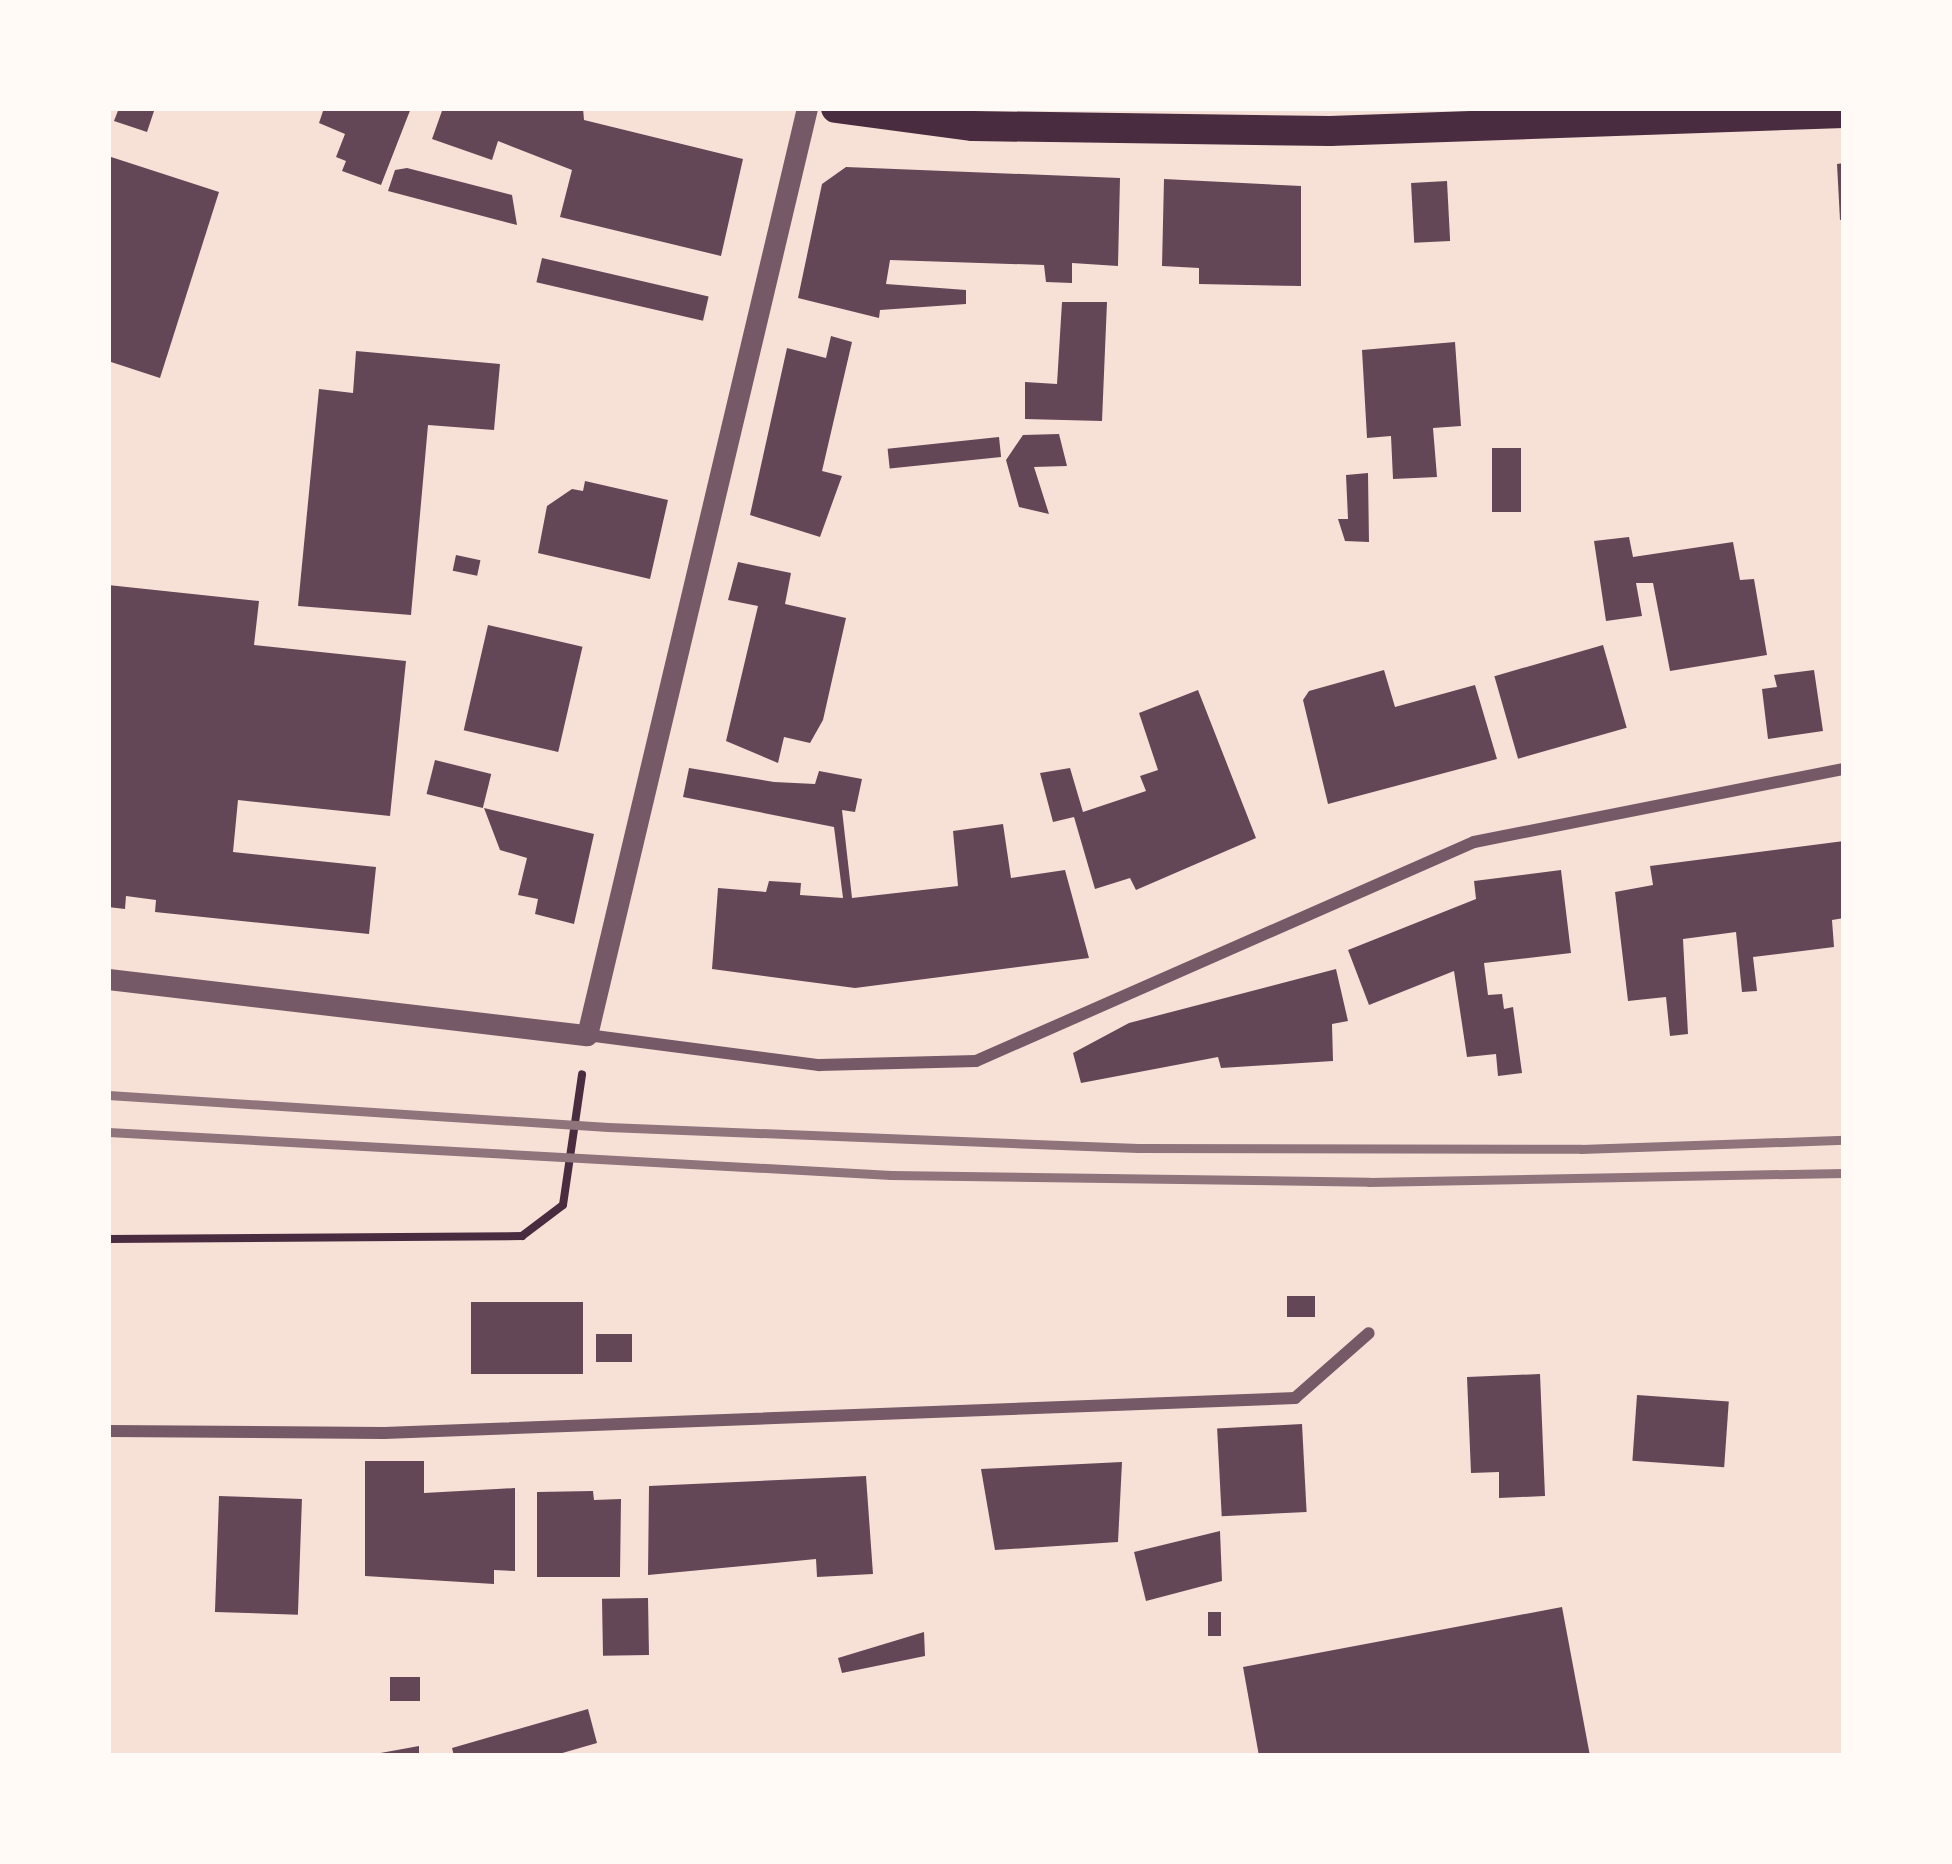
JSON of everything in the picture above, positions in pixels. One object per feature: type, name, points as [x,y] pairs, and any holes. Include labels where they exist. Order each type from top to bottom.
[{"type":"main road","points":[[836,108],[973,126],[1330,131],[1844,113]]},
{"type":"street","points":[[587,1035],[807,108]]},
{"type":"street","points":[[108,979],[819,1065],[976,1061],[1474,842],[1844,769]]},
{"type":"street","points":[[108,1431],[384,1433],[1295,1399],[1369,1333]]},
{"type":"path","points":[[108,1240],[522,1236],[563,1205],[587,1035]]},
{"type":"building","points":[[119,108],[155,108],[147,132],[114,121]]},
{"type":"building","points":[[324,108],[411,108],[381,185],[342,171],[346,161],[336,157],[345,134],[319,123]]},
{"type":"building","points":[[443,108],[583,108],[584,120],[743,159],[721,256],[560,217],[572,170],[498,141],[492,160],[432,139]]},
{"type":"building","points":[[108,156],[219,192],[160,378],[108,361]]},
{"type":"building","points":[[1844,163],[1844,219],[1840,220],[1837,164]]},
{"type":"building","points":[[846,167],[1120,178],[1118,266],[1072,263],[1072,283],[1046,282],[1044,265],[890,260],[886,284],[966,290],[966,304],[880,310],[879,318],[798,298],[822,184]]},
{"type":"building","points":[[407,168],[512,195],[517,225],[388,191],[395,170]]},
{"type":"building","points":[[1164,179],[1301,186],[1301,286],[1199,284],[1199,268],[1162,266]]},
{"type":"building","points":[[1447,181],[1450,241],[1414,243],[1411,183]]},
{"type":"building","points":[[542,258],[709,296],[703,321],[536,282]]},
{"type":"building","points":[[1062,302],[1107,302],[1102,421],[1025,419],[1025,382],[1057,384]]},
{"type":"building","points":[[831,336],[852,342],[822,471],[842,476],[820,537],[750,515],[787,348],[826,358]]},
{"type":"building","points":[[1455,342],[1461,426],[1433,428],[1437,477],[1393,479],[1391,436],[1367,438],[1362,350]]},
{"type":"building","points":[[356,351],[500,364],[494,430],[428,425],[411,615],[298,606],[319,389],[353,393]]},
{"type":"building","points":[[1059,434],[1067,466],[1034,467],[1049,514],[1019,507],[1006,460],[1023,435]]},
{"type":"building","points":[[999,437],[1001,457],[890,469],[888,449]]},
{"type":"building","points":[[1492,448],[1521,448],[1521,512],[1492,512]]},
{"type":"building","points":[[1368,473],[1369,542],[1345,541],[1338,519],[1348,519],[1346,475]]},
{"type":"building","points":[[585,481],[668,500],[650,579],[538,553],[547,506],[572,489],[583,491]]},
{"type":"building","points":[[1629,537],[1633,557],[1733,542],[1740,580],[1754,579],[1767,655],[1670,671],[1653,583],[1636,583],[1642,616],[1606,621],[1594,541]]},
{"type":"building","points":[[456,555],[480,560],[477,576],[453,571]]},
{"type":"building","points":[[738,562],[791,573],[785,604],[846,618],[823,720],[810,743],[784,737],[778,763],[726,741],[758,606],[728,600]]},
{"type":"building","points":[[108,585],[259,601],[254,645],[406,661],[390,816],[238,800],[233,852],[376,867],[369,934],[155,912],[156,900],[126,896],[125,909],[108,907]]},
{"type":"building","points":[[488,625],[583,647],[558,752],[464,730]]},
{"type":"building","points":[[1603,645],[1627,728],[1518,759],[1494,676]]},
{"type":"building","points":[[1384,670],[1395,707],[1475,685],[1497,759],[1328,804],[1303,700],[1309,691]]},
{"type":"building","points":[[1814,670],[1823,731],[1768,739],[1762,689],[1777,687],[1774,675]]},
{"type":"building","points":[[1198,690],[1256,838],[1136,890],[1130,878],[1095,889],[1074,817],[1053,822],[1040,773],[1070,768],[1083,812],[1146,791],[1140,776],[1158,770],[1139,713]]},
{"type":"building","points":[[435,760],[491,774],[483,808],[427,794]]},
{"type":"building","points":[[689,768],[774,782],[815,784],[819,771],[862,779],[855,812],[842,810],[852,898],[958,886],[953,831],[1003,824],[1011,878],[1065,870],[1089,958],[855,988],[712,969],[718,888],[766,892],[769,881],[801,883],[800,895],[843,898],[834,827],[683,797]]},
{"type":"building","points":[[484,808],[594,834],[574,924],[535,914],[538,899],[518,895],[527,858],[500,850]]},
{"type":"building","points":[[1844,841],[1844,918],[1832,920],[1834,947],[1753,957],[1757,991],[1742,992],[1736,932],[1683,939],[1688,1034],[1670,1036],[1666,997],[1628,1001],[1615,892],[1653,885],[1650,866]]},
{"type":"building","points":[[1561,870],[1571,953],[1484,963],[1488,995],[1502,994],[1504,1009],[1513,1007],[1522,1073],[1498,1076],[1496,1054],[1467,1057],[1454,971],[1369,1005],[1348,950],[1476,899],[1474,881]]},
{"type":"building","points":[[1336,969],[1348,1021],[1332,1024],[1333,1061],[1221,1068],[1218,1057],[1081,1083],[1073,1053],[1129,1023]]},
{"type":"building","points":[[1287,1296],[1315,1296],[1315,1317],[1287,1317]]},
{"type":"building","points":[[471,1302],[583,1302],[583,1374],[471,1374]]},
{"type":"building","points":[[596,1334],[632,1334],[632,1362],[596,1362]]},
{"type":"building","points":[[1540,1374],[1545,1496],[1499,1498],[1499,1472],[1471,1473],[1467,1377]]},
{"type":"building","points":[[1637,1395],[1729,1401],[1724,1467],[1632,1461]]},
{"type":"building","points":[[1302,1424],[1307,1512],[1222,1516],[1217,1428]]},
{"type":"building","points":[[365,1461],[424,1461],[424,1493],[515,1488],[515,1571],[494,1570],[494,1584],[365,1576]]},
{"type":"building","points":[[1122,1462],[1118,1542],[995,1550],[981,1469]]},
{"type":"building","points":[[866,1476],[873,1574],[817,1577],[816,1559],[648,1575],[649,1486]]},
{"type":"building","points":[[593,1491],[594,1500],[621,1499],[620,1577],[537,1577],[537,1492]]},
{"type":"building","points":[[219,1496],[302,1499],[298,1615],[215,1612]]},
{"type":"building","points":[[1220,1531],[1222,1581],[1146,1601],[1134,1552]]},
{"type":"building","points":[[648,1598],[649,1655],[603,1656],[602,1599]]},
{"type":"building","points":[[1562,1607],[1590,1756],[1259,1756],[1243,1667]]},
{"type":"building","points":[[1208,1612],[1221,1612],[1221,1636],[1208,1636]]},
{"type":"building","points":[[924,1632],[925,1656],[842,1673],[838,1658]]},
{"type":"building","points":[[390,1677],[420,1677],[420,1701],[390,1701]]},
{"type":"building","points":[[588,1709],[597,1743],[552,1756],[454,1756],[452,1748]]},
{"type":"building","points":[[419,1746],[419,1756],[375,1756],[375,1754]]},
{"type":"railway","points":[[108,1095],[608,1127],[1138,1148],[1581,1149],[1844,1140]]},
{"type":"railway","points":[[108,1132],[891,1175],[1369,1182],[1844,1173]]}]
